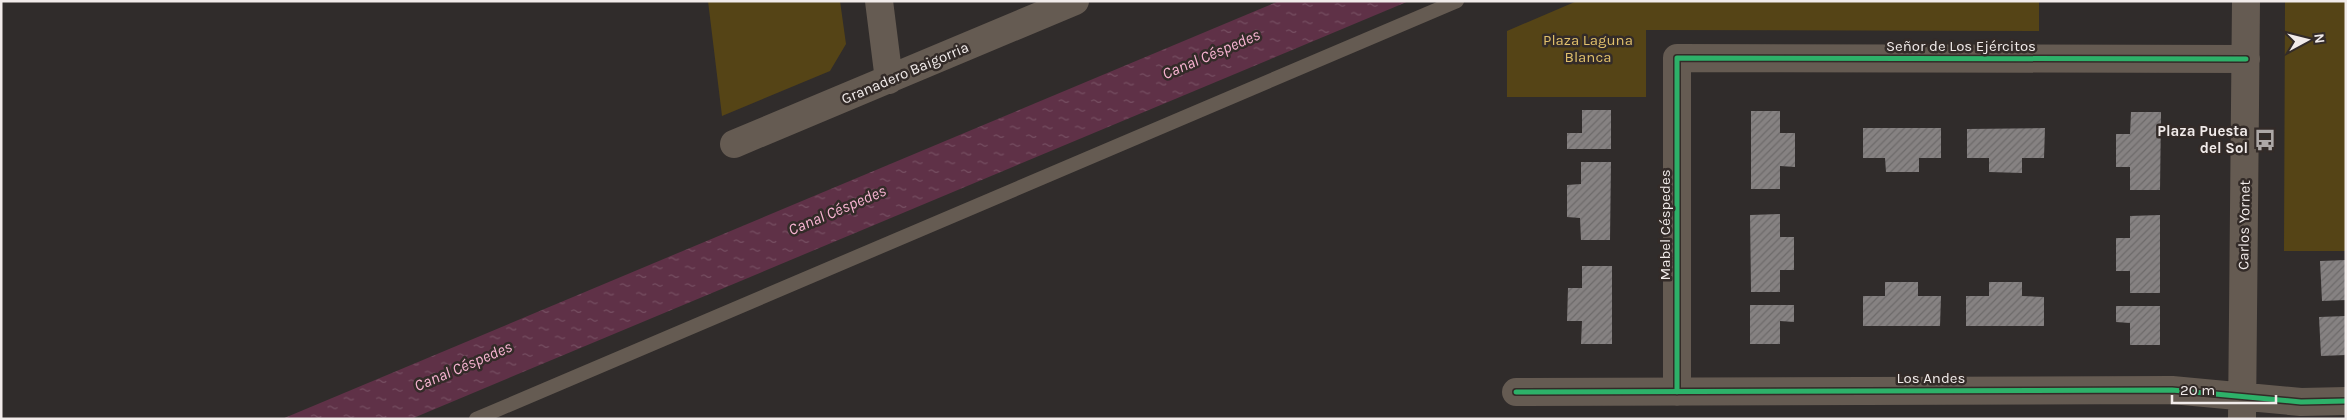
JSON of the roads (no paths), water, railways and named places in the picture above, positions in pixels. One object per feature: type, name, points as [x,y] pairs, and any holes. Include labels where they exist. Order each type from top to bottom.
[{"type":"street","points":[[879,1],[889,80]]},
{"type":"street","name":"Granadero Baigorria","points":[[734,144],[1075,1]]},
{"type":"street","name":"Carlos Yornet","points":[[2242,408],[2246,1]]},
{"type":"street","name":"Señor de Los Ejércitos","points":[[1677,58],[2246,59]]},
{"type":"street","name":"Mabel Céspedes","points":[[1677,58],[1677,392]]},
{"type":"street","name":"Los Andes","points":[[1516,392],[2172,390],[2242,408],[2301,402],[2346,401]]},
{"type":"lane","points":[[476,419],[1457,1]]},
{"type":"water","name":"Canal Céspedes","points":[[1279,1],[1409,1],[411,419],[282,419]]},
{"type":"place","name":"Plaza Puesta del Sol","points":[[2265,140]]},
{"type":"park label","name":"Plaza Laguna Blanca","points":[[1588,48]]}]
